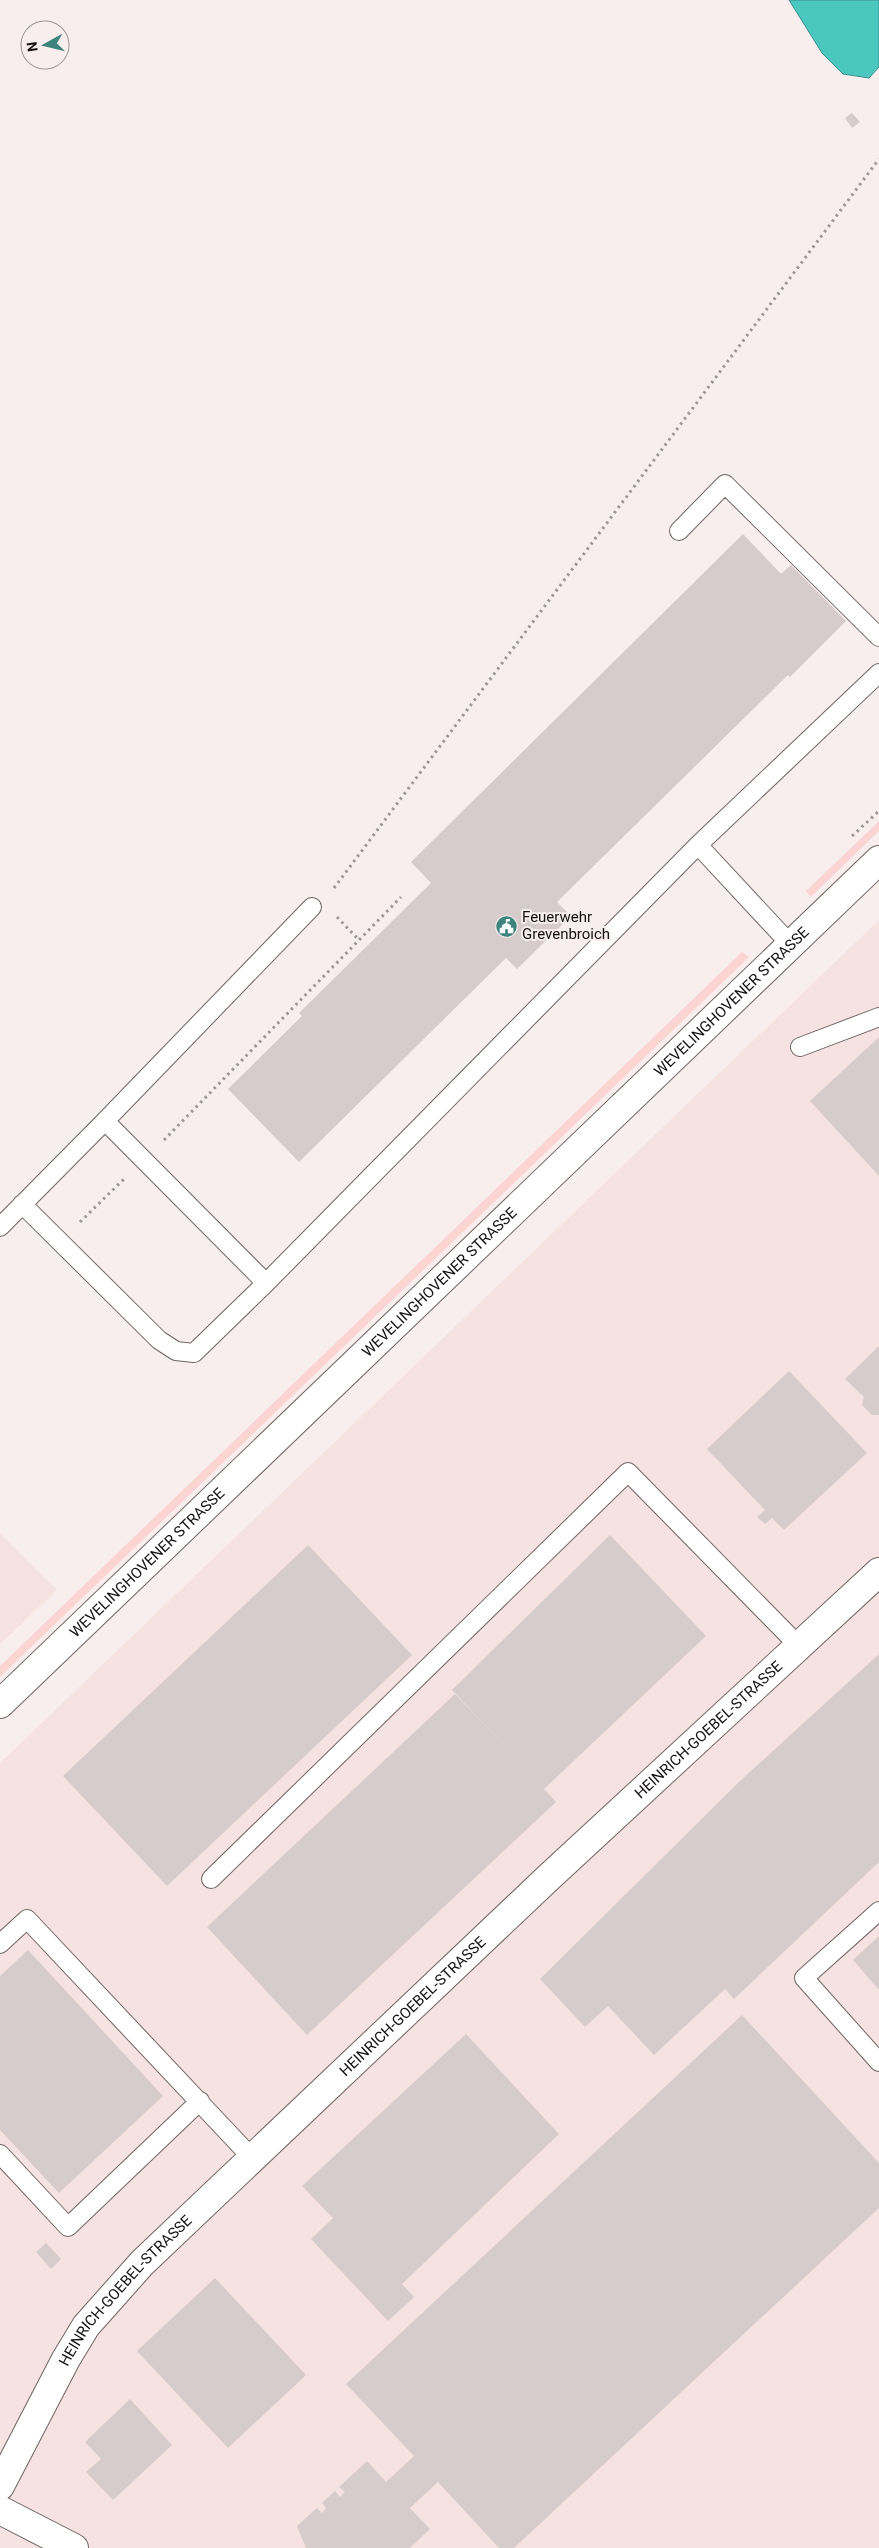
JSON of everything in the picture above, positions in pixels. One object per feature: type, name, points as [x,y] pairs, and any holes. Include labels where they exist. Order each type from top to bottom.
[{"type":"street","name":"WEVELINGHOVENER STRASSE","points":[[0,1704],[879,860]]},
{"type":"street","name":"HEINRICH-GOEBEL-STRASSE","points":[[0,2486],[66,2359],[92,2318],[142,2263],[798,1645],[879,1572]]},
{"type":"street","points":[[0,2510],[74,2548]]},
{"type":"lane","points":[[680,531],[726,484],[879,637]]},
{"type":"lane","points":[[22,1204],[159,1340],[176,1351],[194,1353],[266,1283],[698,845],[879,672]]},
{"type":"lane","points":[[698,845],[791,945]]},
{"type":"lane","points":[[0,1227],[106,1121],[312,907]]},
{"type":"lane","points":[[800,1047],[879,1017]]},
{"type":"lane","points":[[106,1121],[266,1283]]},
{"type":"lane","points":[[212,1879],[628,1472],[798,1645]]},
{"type":"lane","points":[[879,1911],[804,1978],[879,2062]]},
{"type":"lane","points":[[0,1944],[27,1918],[252,2158]]},
{"type":"lane","points":[[0,2154],[68,2227],[200,2101]]},
{"type":"path","points":[[334,888],[879,159]]},
{"type":"path","points":[[60,1242],[144,1160],[401,897]]},
{"type":"shaded area","points":[[879,821],[879,831],[811,897],[806,891]]},
{"type":"shaded area","points":[[879,920],[879,2548],[0,2548],[0,1763]]},
{"type":"shaded area","points":[[742,952],[749,957],[0,1677],[0,1666]]},
{"type":"shaded area","points":[[0,1533],[57,1590],[0,1644]]},
{"type":"water","points":[[789,0],[879,0],[879,67],[869,78],[843,74],[822,53]]},
{"type":"building","points":[[852,113],[860,122],[852,128],[845,118]]},
{"type":"building","points":[[743,534],[781,574],[791,565],[846,621],[790,677],[788,675],[557,902],[571,916],[517,969],[506,958],[299,1162],[228,1089],[302,1016],[299,1013],[431,883],[411,862]]},
{"type":"building","points":[[879,1037],[879,1176],[810,1101]]},
{"type":"building","points":[[879,1346],[879,1415],[872,1415],[862,1405],[864,1397],[845,1379]]},
{"type":"building","points":[[789,1371],[867,1453],[784,1530],[772,1518],[765,1524],[757,1517],[765,1510],[707,1449]]},
{"type":"building","points":[[610,1535],[706,1636],[544,1789],[556,1802],[307,2035],[207,1927],[455,1694],[519,1761],[452,1690]]},
{"type":"building","points":[[308,1545],[412,1655],[167,1886],[63,1776]]},
{"type":"building","points":[[879,1654],[879,1862],[734,1999],[725,1989],[654,2055],[608,2006],[585,2027],[540,1979],[740,1781]]},
{"type":"building","points":[[879,1936],[879,1990],[853,1960]]},
{"type":"building","points":[[28,1950],[163,2096],[59,2193],[0,2130],[0,1976]]},
{"type":"building","points":[[742,2015],[879,2163],[879,2208],[514,2548],[499,2548],[438,2482],[410,2508],[430,2529],[410,2548],[306,2548],[297,2526],[317,2508],[322,2513],[326,2508],[322,2503],[335,2491],[340,2497],[345,2492],[339,2487],[367,2461],[386,2482],[414,2456],[346,2384]]},
{"type":"building","points":[[466,2034],[559,2134],[402,2284],[414,2297],[388,2321],[311,2239],[333,2218],[302,2186]]},
{"type":"building","points":[[46,2243],[61,2259],[51,2269],[36,2252]]},
{"type":"building","points":[[215,2278],[306,2375],[228,2448],[137,2351]]},
{"type":"building","points":[[130,2399],[172,2445],[113,2500],[86,2472],[101,2459],[85,2442]]},
{"type":"place","name":"Feuerwehr Grevenbroich","points":[[506,926]]}]
